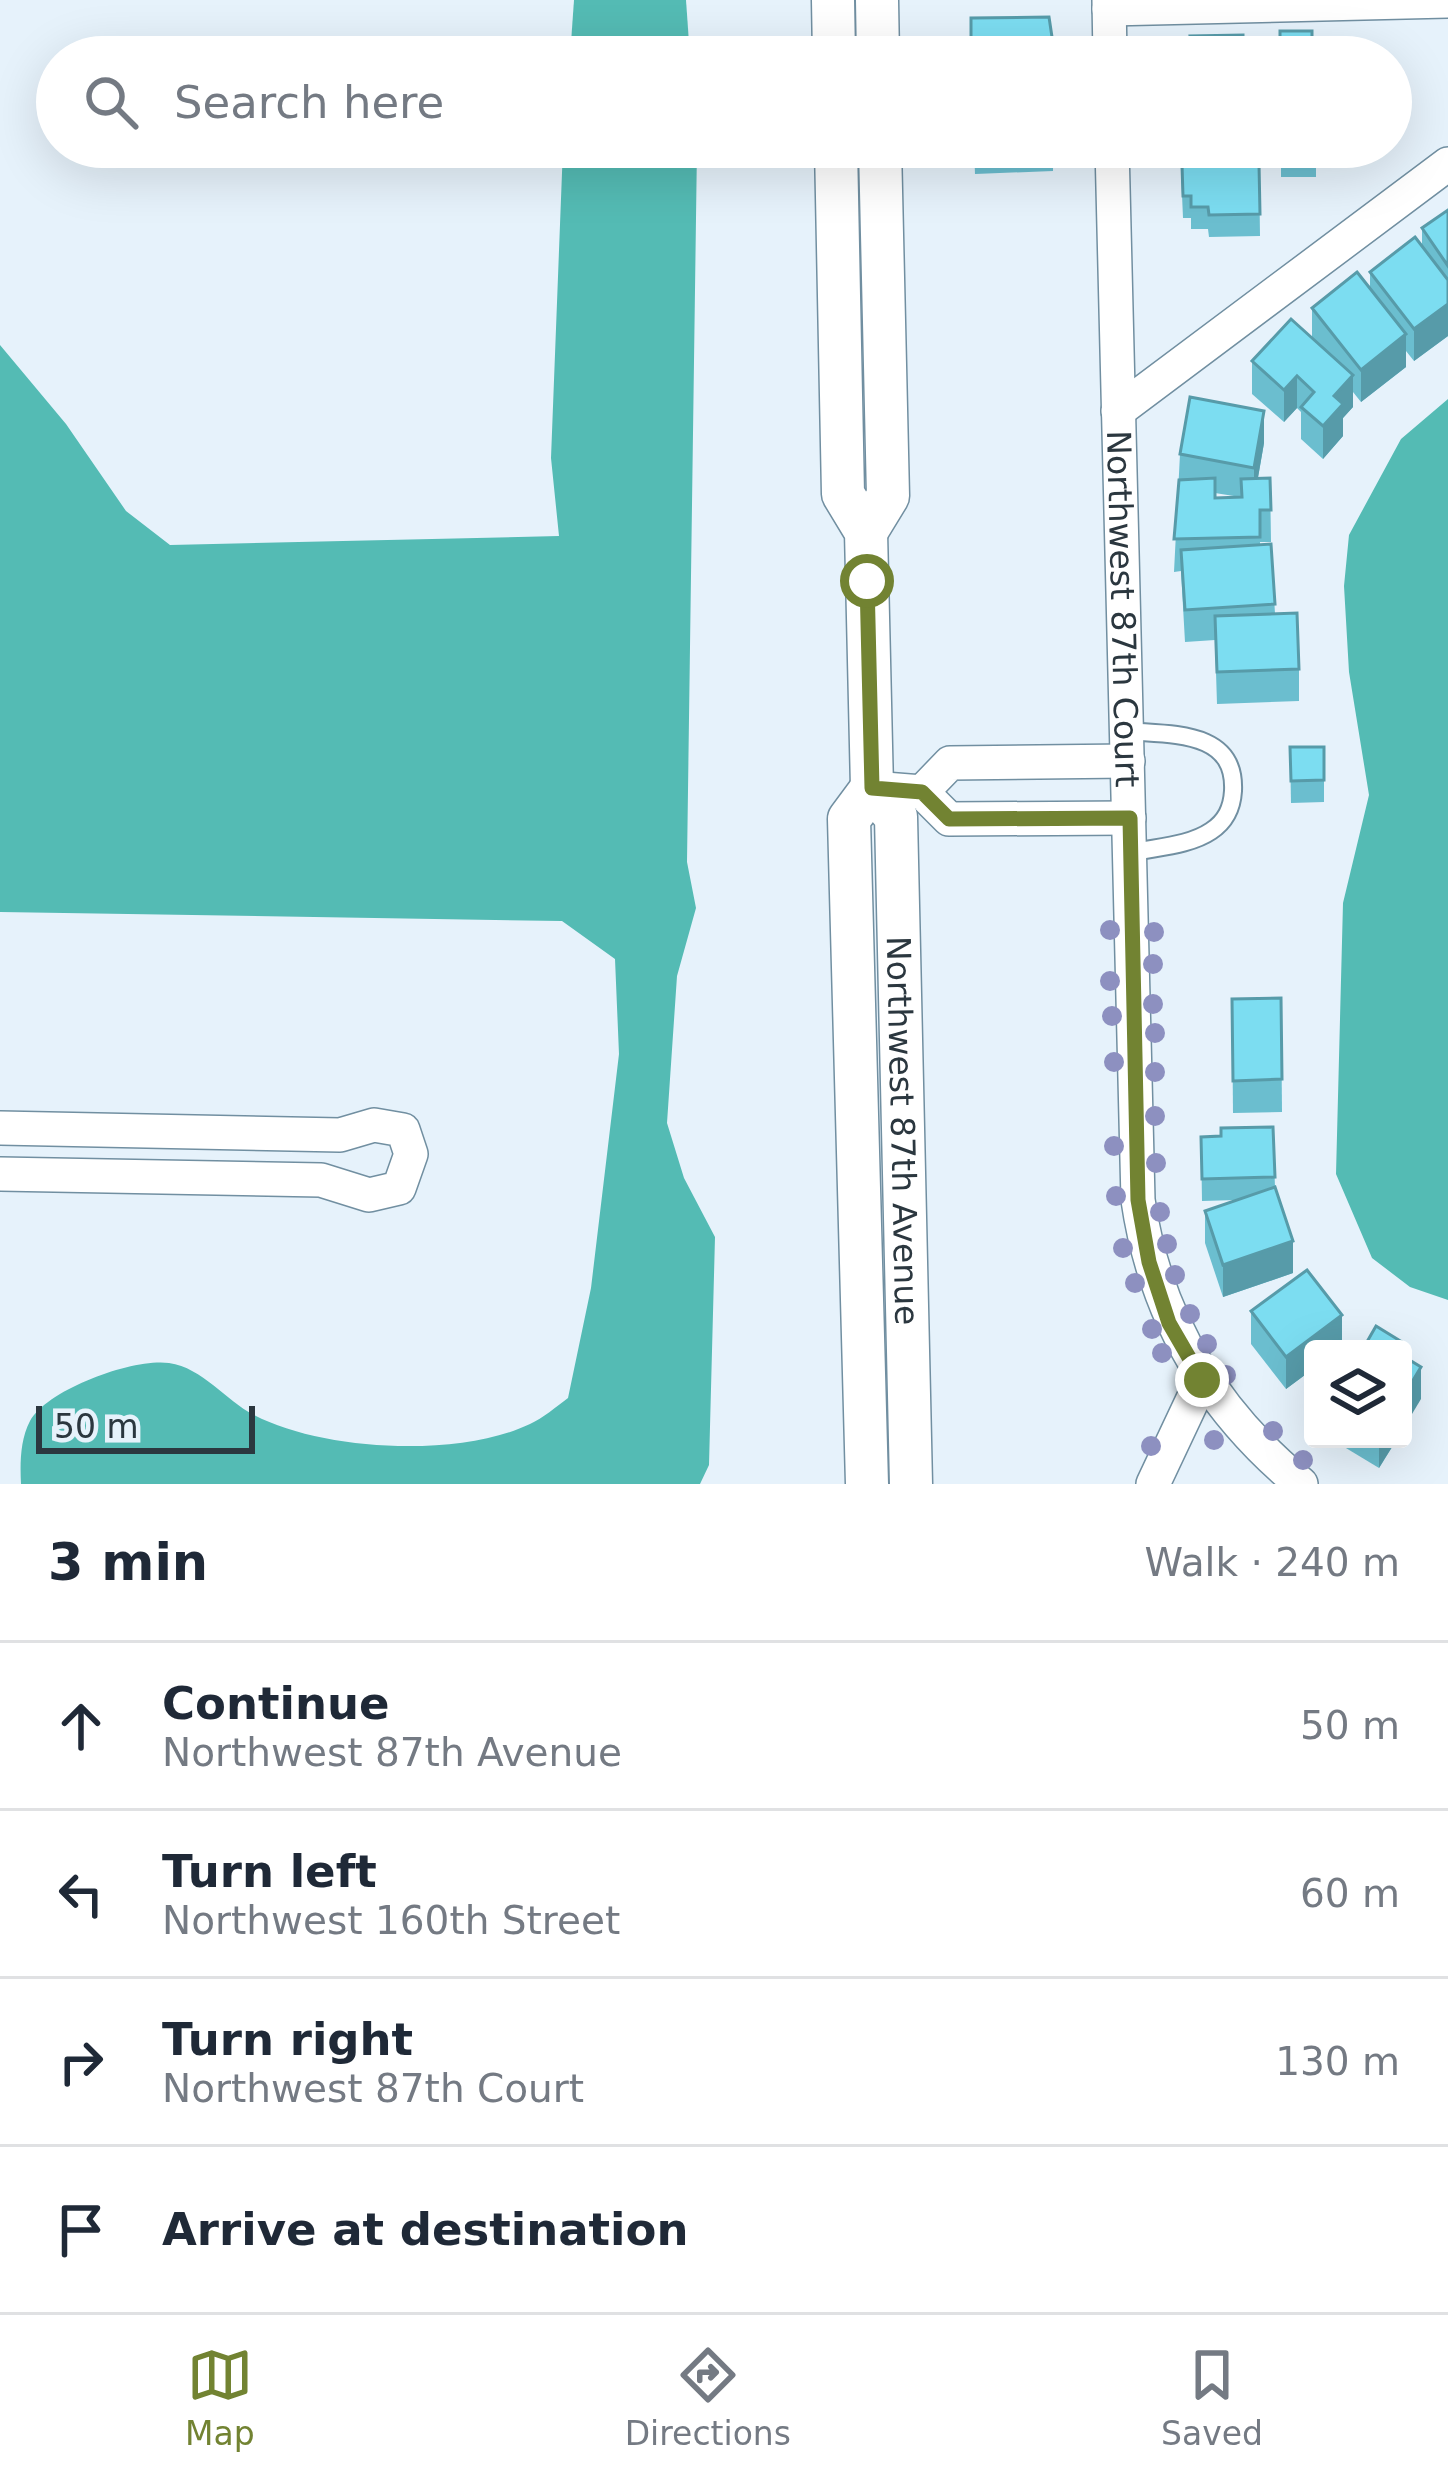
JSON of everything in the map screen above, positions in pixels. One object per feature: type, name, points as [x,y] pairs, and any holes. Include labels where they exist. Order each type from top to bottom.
[{"type":"street","points":[[833,0],[834,36]]},
{"type":"street","points":[[877,0],[878,36]]},
{"type":"street","points":[[1110,36],[1109,4],[1448,1]]},
{"type":"street","points":[[1118,411],[1448,164]]},
{"type":"street","name":"Northwest 87th Avenue","points":[[836,168],[843,494],[866,532],[872,788],[849,819],[867,1484]]},
{"type":"street","name":"Northwest 87th Avenue","points":[[866,532],[889,496],[881,168]]},
{"type":"street","name":"Northwest 87th Court","points":[[1112,168],[1134,1155],[1140,1216],[1169,1323],[1202,1380],[1289,1474]]},
{"type":"street","points":[[922,792],[950,763],[1054,762],[1127,746]]},
{"type":"street","points":[[1054,762],[1054,818]]},
{"type":"street","points":[[872,788],[922,792],[949,819],[1130,818]]},
{"type":"street","name":"Northwest 87th Avenue","points":[[872,788],[896,817],[911,1484]]},
{"type":"street","points":[[0,1128],[340,1135],[374,1124],[403,1130],[411,1154],[398,1188],[369,1195],[321,1180],[0,1174]]},
{"type":"street","points":[[1153,1484],[1202,1380]]},
{"type":"lane","points":[[1127,746],[1211,743],[1223,752],[1233,777],[1230,811],[1208,834],[1130,853]]},
{"type":"shaded area","points":[[574,0],[686,0],[689,36],[571,36]]},
{"type":"shaded area","points":[[562,168],[697,168],[687,862],[696,908],[677,976],[667,1123],[684,1178],[715,1237],[709,1465],[700,1484],[21,1484],[24,1436],[40,1409],[72,1387],[135,1365],[181,1366],[254,1415],[283,1427],[353,1443],[430,1446],[467,1442],[535,1422],[568,1398],[591,1288],[619,1054],[615,959],[562,921],[0,912],[0,345],[66,424],[126,511],[170,545],[559,536],[551,458]]},
{"type":"shaded area","points":[[1448,399],[1448,1300],[1410,1287],[1372,1258],[1336,1174],[1343,903],[1369,795],[1349,672],[1344,586],[1349,535],[1401,439]]},
{"type":"building","points":[[1049,17],[1052,36],[971,36],[971,18]]},
{"type":"building","points":[[1280,31],[1312,31],[1312,36],[1280,36]]},
{"type":"building","points":[[1182,168],[1259,168],[1260,214],[1209,215],[1208,207],[1191,207],[1191,196],[1183,196]]},
{"type":"building","points":[[1448,210],[1448,266],[1422,228]]},
{"type":"building","points":[[1415,237],[1448,280],[1448,304],[1414,329],[1370,272]]},
{"type":"building","points":[[1357,272],[1406,334],[1361,370],[1312,308]]},
{"type":"building","points":[[1291,319],[1353,375],[1334,396],[1343,404],[1323,426],[1301,407],[1314,392],[1297,376],[1284,390],[1252,361]]},
{"type":"building","points":[[1190,397],[1264,411],[1254,468],[1180,454]]},
{"type":"building","points":[[1215,478],[1215,498],[1242,497],[1241,479],[1270,478],[1271,510],[1260,510],[1260,537],[1174,539],[1179,480]]},
{"type":"building","points":[[1271,544],[1275,604],[1185,610],[1181,550]]},
{"type":"building","points":[[1297,613],[1299,669],[1217,672],[1215,616]]},
{"type":"building","points":[[1290,747],[1324,747],[1324,780],[1291,781]]},
{"type":"building","points":[[1281,998],[1282,1079],[1233,1081],[1232,999]]},
{"type":"building","points":[[1273,1127],[1275,1177],[1202,1179],[1201,1137],[1221,1136],[1221,1128]]},
{"type":"building","points":[[1275,1187],[1293,1241],[1223,1265],[1205,1211]]},
{"type":"building","points":[[1307,1270],[1342,1315],[1286,1357],[1251,1311]]},
{"type":"building","points":[[1376,1326],[1399,1340],[1368,1340]]},
{"type":"building","points":[[1412,1362],[1421,1367],[1412,1382]]},
{"type":"route","points":[[867,581],[872,788],[922,792],[949,819],[1130,818],[1134,1155],[1142,1232],[1169,1323],[1202,1380]]}]
